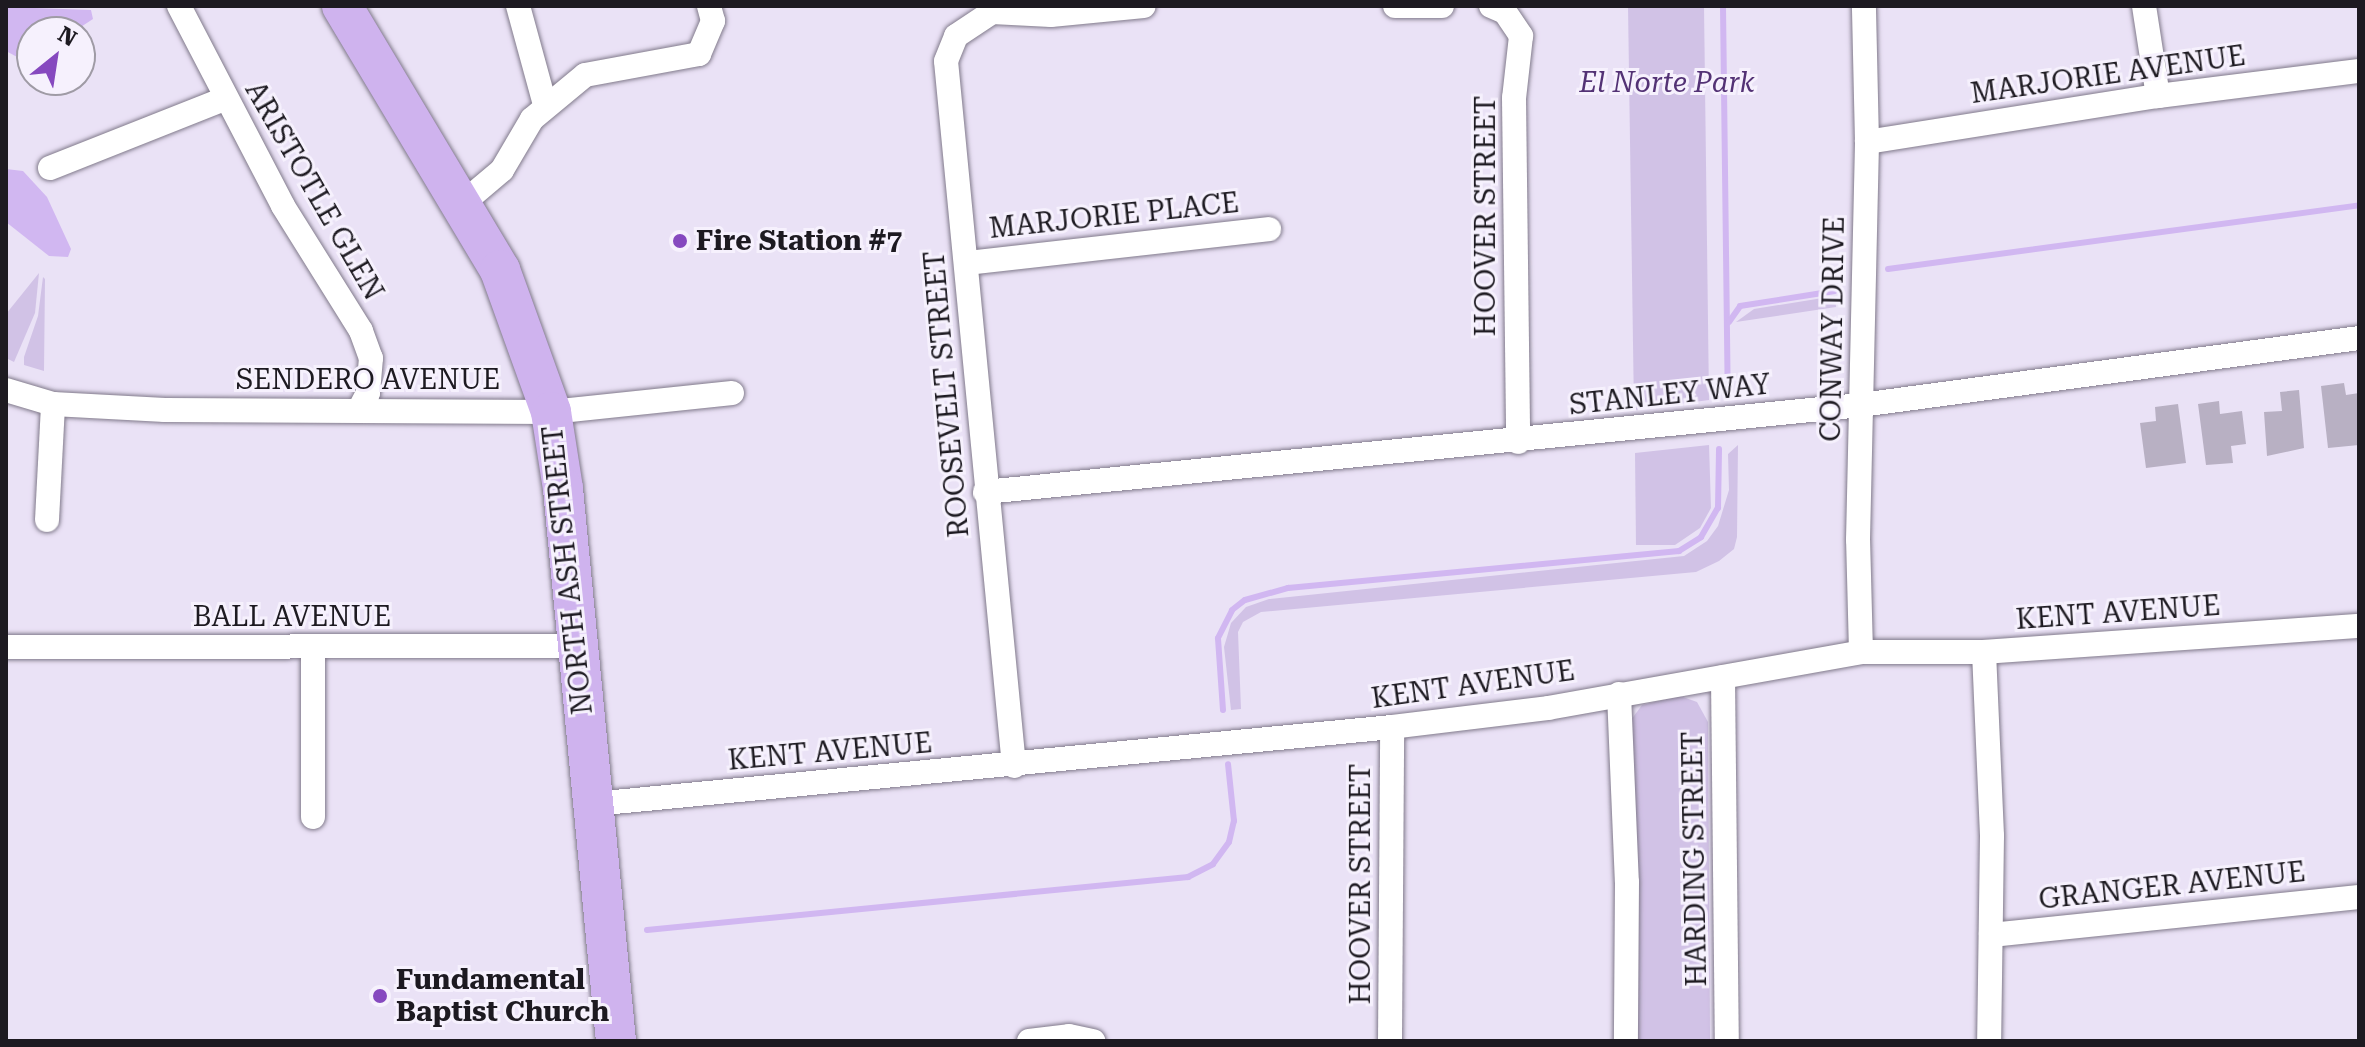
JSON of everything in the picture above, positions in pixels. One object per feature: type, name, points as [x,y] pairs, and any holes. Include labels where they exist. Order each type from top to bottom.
[{"type":"main road","name":"NORTH ASH STREET","points":[[342,6],[463,203],[500,270],[551,412],[578,646],[616,1041]]},
{"type":"street","name":"ARISTOTLE GLEN","points":[[179,6],[224,99],[361,331],[371,358],[368,393],[359,410]]},
{"type":"street","points":[[518,6],[545,105]]},
{"type":"street","points":[[463,203],[502,170],[545,105],[585,75],[699,54],[713,21],[709,6]]},
{"type":"street","name":"ROOSEVELT STREET","points":[[1014,766],[985,492],[967,263],[946,61],[956,36],[968,23],[992,12],[1051,15],[1144,6]]},
{"type":"street","points":[[1395,6],[1442,6]]},
{"type":"street","name":"HOOVER STREET","points":[[1491,6],[1505,12],[1521,36],[1514,98],[1518,442]]},
{"type":"street","name":"CONWAY DRIVE","points":[[1861,652],[1861,405],[1867,142],[1864,6]]},
{"type":"street","points":[[2144,6],[2158,96]]},
{"type":"street","name":"MARJORIE AVENUE","points":[[1867,142],[2158,96],[2359,71]]},
{"type":"street","points":[[50,168],[224,99]]},
{"type":"street","name":"MARJORIE PLACE","points":[[967,263],[1269,229]]},
{"type":"street","name":"STANLEY WAY","points":[[985,492],[1518,442],[1861,405],[2359,338]]},
{"type":"street","name":"SENDERO AVENUE","points":[[6,390],[53,404],[551,412],[732,393]]},
{"type":"street","points":[[47,520],[53,404]]},
{"type":"street","name":"KENT AVENUE","points":[[594,804],[1014,766],[1392,727],[1619,694],[1861,652],[1984,652],[2359,626]]},
{"type":"street","name":"BALL AVENUE","points":[[6,647],[578,646]]},
{"type":"street","points":[[313,647],[313,817]]},
{"type":"street","points":[[1984,652],[1991,935],[1989,1041]]},
{"type":"street","name":"HARDING STREET","points":[[1723,677],[1727,1041]]},
{"type":"street","points":[[1619,694],[1627,882],[1626,1041]]},
{"type":"street","name":"HOOVER STREET","points":[[1390,1041],[1392,727]]},
{"type":"street","name":"GRANGER AVENUE","points":[[1991,935],[2359,897]]},
{"type":"street","points":[[1029,1041],[1069,1036],[1093,1041]]},
{"type":"green space","name":"El Norte Park","points":[[1628,6],[1704,6],[1709,400],[1634,410]]},
{"type":"green space","points":[[39,273],[35,313],[14,362],[6,358],[6,314]]},
{"type":"green space","points":[[43,277],[44,371],[24,365],[38,316]]},
{"type":"green space","points":[[1835,296],[1836,307],[1736,322],[1754,309]]},
{"type":"green space","points":[[1709,445],[1711,508],[1700,528],[1675,545],[1636,545],[1635,453]]},
{"type":"green space","points":[[1738,445],[1737,537],[1734,549],[1719,561],[1696,572],[1261,612],[1243,622],[1238,632],[1241,709],[1231,710],[1224,647],[1231,623],[1246,607],[1269,599],[1684,556],[1707,541],[1718,526],[1729,490],[1728,454]]},
{"type":"green space","points":[[1680,696],[1697,702],[1708,722],[1710,1041],[1632,1041],[1631,720],[1642,705]]},
{"type":"shaded area","points":[[6,7],[91,10],[92,16],[16,16],[16,56],[6,51]]},
{"type":"shaded area","points":[[6,169],[23,171],[47,197],[71,249],[68,257],[49,256],[6,222]]},
{"type":"building","points":[[2344,383],[2346,395],[2359,393],[2359,445],[2328,448],[2321,386]]},
{"type":"building","points":[[2299,390],[2304,448],[2267,456],[2264,412],[2282,411],[2280,392]]},
{"type":"building","points":[[2219,401],[2220,414],[2242,411],[2246,444],[2231,446],[2233,463],[2206,465],[2198,404]]},
{"type":"building","points":[[2178,404],[2186,463],[2146,468],[2140,423],[2156,421],[2155,407]]},
{"type":"waterway","points":[[1723,6],[1728,392]]},
{"type":"waterway","points":[[1888,269],[2359,205]]},
{"type":"waterway","points":[[1729,322],[1740,306],[1835,291]]},
{"type":"waterway","points":[[1223,710],[1218,638],[1232,610],[1245,600],[1288,588],[1679,551],[1701,537],[1718,508],[1719,449]]},
{"type":"waterway","points":[[647,930],[1188,877],[1213,864],[1229,842],[1234,821],[1228,764]]},
{"type":"place","name":"Fire Station #7","points":[[680,241]]},
{"type":"place","name":"Fundamental Baptist Church","points":[[380,996]]}]
